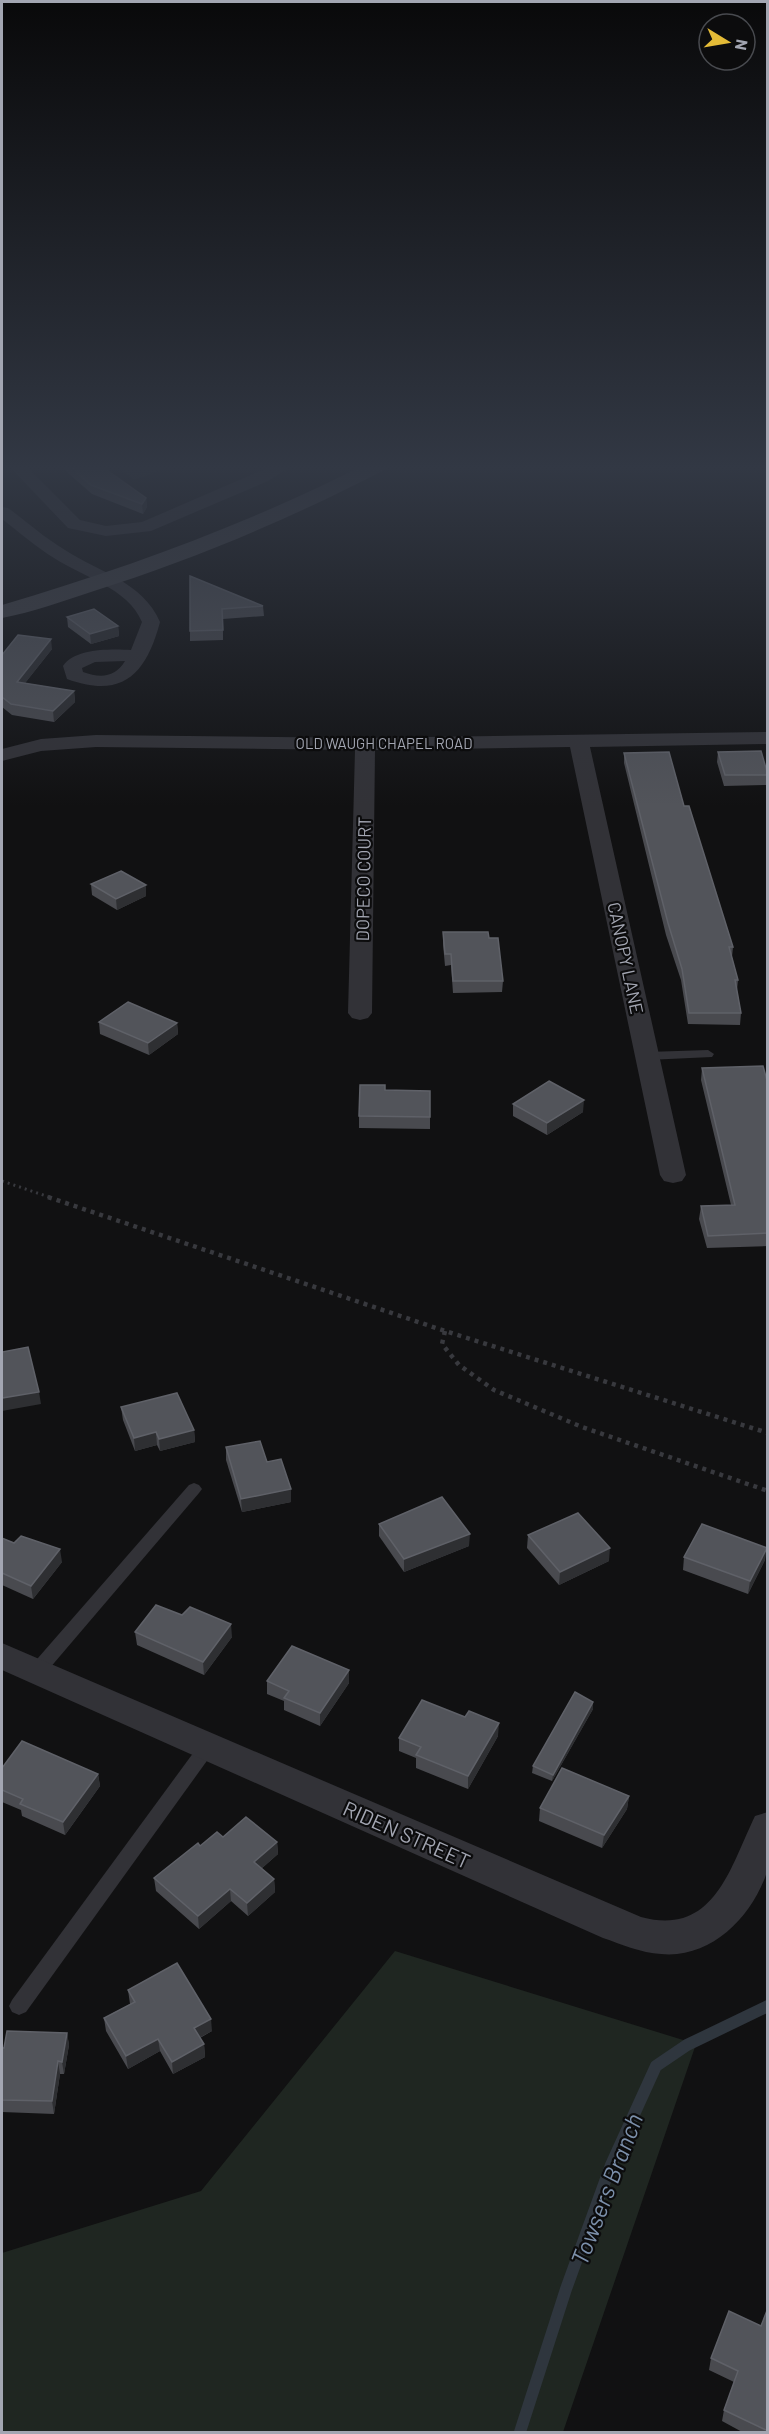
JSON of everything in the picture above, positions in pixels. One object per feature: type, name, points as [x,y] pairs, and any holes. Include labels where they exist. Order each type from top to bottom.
[{"type":"main road","points":[[2,612],[115,579]]},
{"type":"street","points":[[104,579],[145,608],[151,622],[147,637],[137,656]]},
{"type":"street","name":"OLD WAUGH CHAPEL ROAD","points":[[2,755],[41,745],[96,741],[365,744],[768,738]]},
{"type":"street","name":"CANOPY LANE","points":[[579,740],[673,1175]]},
{"type":"street","name":"DOPECO COURT","points":[[360,1013],[365,744]]},
{"type":"street","name":"RIDEN STREET","points":[[2,1656],[616,1926],[664,1938],[705,1931],[734,1901],[768,1827]]},
{"type":"lane","points":[[647,1056],[708,1054]]},
{"type":"lane","points":[[37,1671],[194,1489]]},
{"type":"lane","points":[[19,2006],[208,1746]]},
{"type":"path","points":[[2,1181],[445,1330],[768,1433]]},
{"type":"path","points":[[445,1330],[442,1344],[459,1365],[494,1390],[582,1427],[768,1491]]},
{"type":"shaded area","points":[[395,1951],[696,2044],[563,2432],[2,2432],[2,2253],[201,2191]]},
{"type":"building","points":[[190,579],[196,579],[263,606],[222,609],[223,630],[190,631]]},
{"type":"building","points":[[94,609],[118,626],[90,634],[67,617]]},
{"type":"building","points":[[18,635],[51,639],[17,682],[74,691],[53,711],[11,704],[2,697],[2,655]]},
{"type":"building","points":[[761,751],[768,775],[725,775],[718,752]]},
{"type":"building","points":[[669,752],[684,806],[689,806],[733,947],[729,947],[738,980],[735,980],[741,1013],[689,1013],[682,969],[624,753]]},
{"type":"building","points":[[121,871],[146,885],[116,899],[91,884]]},
{"type":"building","points":[[443,932],[488,932],[489,938],[498,938],[503,981],[453,981],[451,954],[445,954]]},
{"type":"building","points":[[128,1002],[177,1023],[148,1043],[99,1022]]},
{"type":"building","points":[[763,1066],[768,1084],[768,1233],[708,1236],[701,1206],[735,1205],[702,1068]]},
{"type":"building","points":[[549,1081],[584,1100],[547,1123],[513,1104]]},
{"type":"building","points":[[360,1085],[385,1085],[385,1090],[430,1091],[430,1117],[359,1116]]},
{"type":"building","points":[[28,1347],[39,1392],[2,1398],[2,1352]]},
{"type":"building","points":[[177,1393],[194,1430],[159,1439],[156,1432],[134,1438],[121,1407]]},
{"type":"building","points":[[260,1441],[267,1462],[281,1459],[291,1489],[241,1499],[226,1447]]},
{"type":"building","points":[[442,1497],[470,1534],[404,1559],[379,1524]]},
{"type":"building","points":[[578,1513],[610,1548],[560,1572],[528,1535]]},
{"type":"building","points":[[702,1524],[767,1548],[750,1581],[684,1557]]},
{"type":"building","points":[[21,1536],[60,1549],[31,1586],[2,1573],[2,1538],[14,1543]]},
{"type":"building","points":[[156,1605],[182,1615],[190,1607],[231,1624],[203,1662],[135,1632]]},
{"type":"building","points":[[292,1646],[349,1670],[320,1713],[284,1698],[289,1691],[267,1681]]},
{"type":"building","points":[[575,1692],[593,1702],[553,1775],[533,1766]]},
{"type":"building","points":[[422,1700],[465,1717],[469,1711],[499,1723],[468,1776],[416,1755],[421,1747],[399,1738]]},
{"type":"building","points":[[22,1741],[98,1774],[63,1822],[20,1804],[23,1799],[2,1790],[2,1768]]},
{"type":"building","points":[[562,1768],[629,1796],[604,1835],[540,1808]]},
{"type":"building","points":[[246,1817],[277,1842],[254,1862],[274,1879],[247,1903],[230,1889],[198,1916],[154,1878],[198,1843],[200,1846],[217,1832],[223,1837]]},
{"type":"building","points":[[177,1963],[211,2019],[194,2028],[204,2044],[172,2062],[158,2039],[126,2056],[104,2018],[135,2002],[128,1990]]},
{"type":"building","points":[[7,2031],[67,2033],[62,2062],[58,2061],[52,2101],[2,2100],[2,2048],[4,2048]]},
{"type":"building","points":[[768,2308],[768,2431],[724,2410],[738,2371],[711,2358],[729,2311],[761,2326]]},
{"type":"waterway","name":"Towsers Branch","points":[[520,2432],[566,2289],[611,2165],[656,2066],[687,2045],[768,2006]]}]
